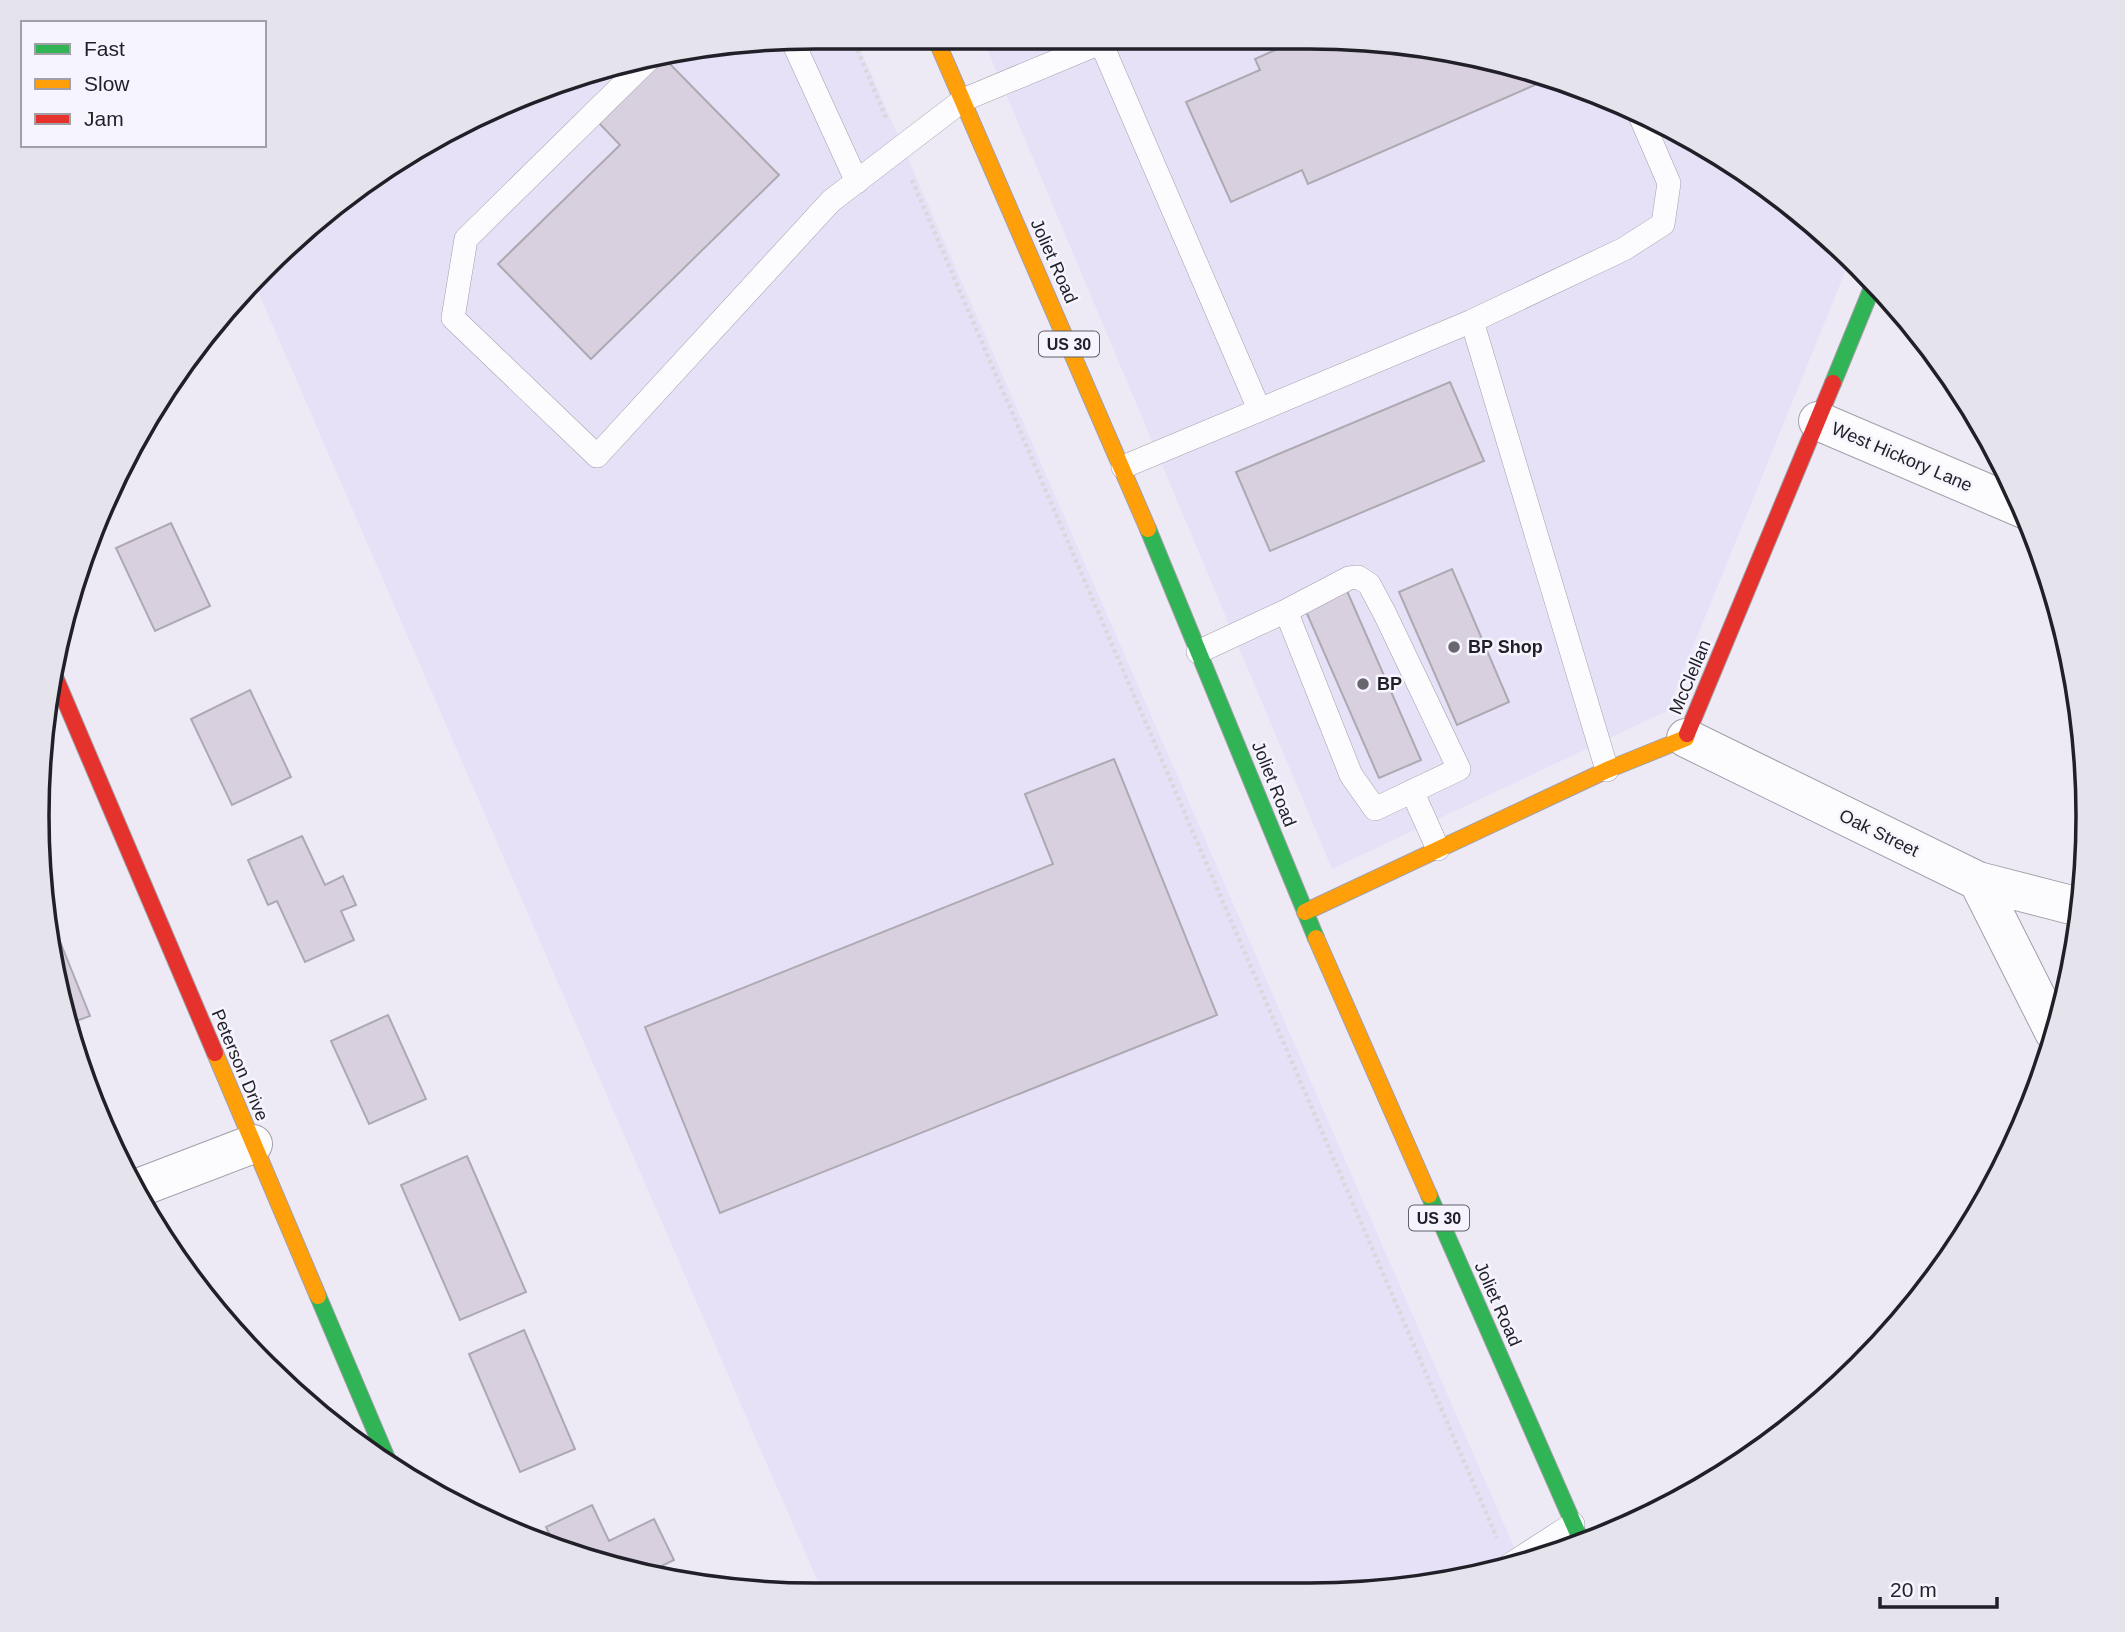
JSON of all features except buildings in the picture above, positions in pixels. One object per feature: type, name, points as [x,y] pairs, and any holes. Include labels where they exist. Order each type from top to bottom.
[{"type":"street","name":"Joliet Road","points":[[940,49],[1122,467],[1305,912],[1578,1533]]},
{"type":"street","name":"McClellan","points":[[1305,912],[1607,771],[1686,738],[1870,293]]},
{"type":"street","name":"West Hickory Lane","points":[[1818,421],[2009,503]]},
{"type":"street","name":"Peterson Drive","points":[[60,689],[383,1449]]},
{"type":"street","name":"Oak Street","points":[[1686,738],[1978,881],[2070,905]]},
{"type":"street","points":[[1978,881],[2048,1021]]},
{"type":"street","points":[[145,1185],[253,1144]]},
{"type":"lane","points":[[637,70],[466,240],[453,318],[597,456],[831,201],[962,100],[1081,49]]},
{"type":"lane","points":[[1108,49],[1259,410]]},
{"type":"lane","points":[[796,50],[857,182]]},
{"type":"lane","points":[[1122,467],[1472,321],[1624,248],[1663,224],[1669,183],[1645,126]]},
{"type":"lane","points":[[1472,321],[1607,771]]},
{"type":"lane","points":[[1198,652],[1349,578],[1358,577],[1369,584],[1385,614],[1459,769],[1375,809],[1351,775],[1286,611]]},
{"type":"lane","points":[[1412,791],[1438,849]]},
{"type":"path","points":[[857,49],[1505,1558]]},
{"type":"shaded area","points":[[860,49],[1517,1554],[1459,1568],[1359,1581],[818,1583],[258,291],[310,239],[390,178],[432,152],[522,107],[617,75],[666,64],[766,51]]},
{"type":"shaded area","points":[[987,49],[1359,51],[1459,64],[1508,75],[1603,107],[1693,152],[1776,207],[1846,269],[1667,711],[1332,869]]},
{"type":"traffic: fast","points":[[1833,383],[1870,293]]},
{"type":"traffic: fast","points":[[1148,529],[1316,938]]},
{"type":"traffic: fast","points":[[1429,1195],[1578,1534]]},
{"type":"traffic: fast","points":[[318,1296],[383,1449]]},
{"type":"traffic: slow","points":[[940,49],[1148,529]]},
{"type":"traffic: slow","points":[[1305,912],[1607,770],[1686,738],[1687,734]]},
{"type":"traffic: slow","points":[[1316,938],[1429,1195]]},
{"type":"traffic: slow","points":[[215,1053],[318,1296]]},
{"type":"traffic: jam","points":[[1687,734],[1833,383]]},
{"type":"traffic: jam","points":[[60,689],[215,1053]]},
{"type":"place","name":"BP Shop","points":[[1454,647]]},
{"type":"place","name":"BP","points":[[1363,684]]}]
